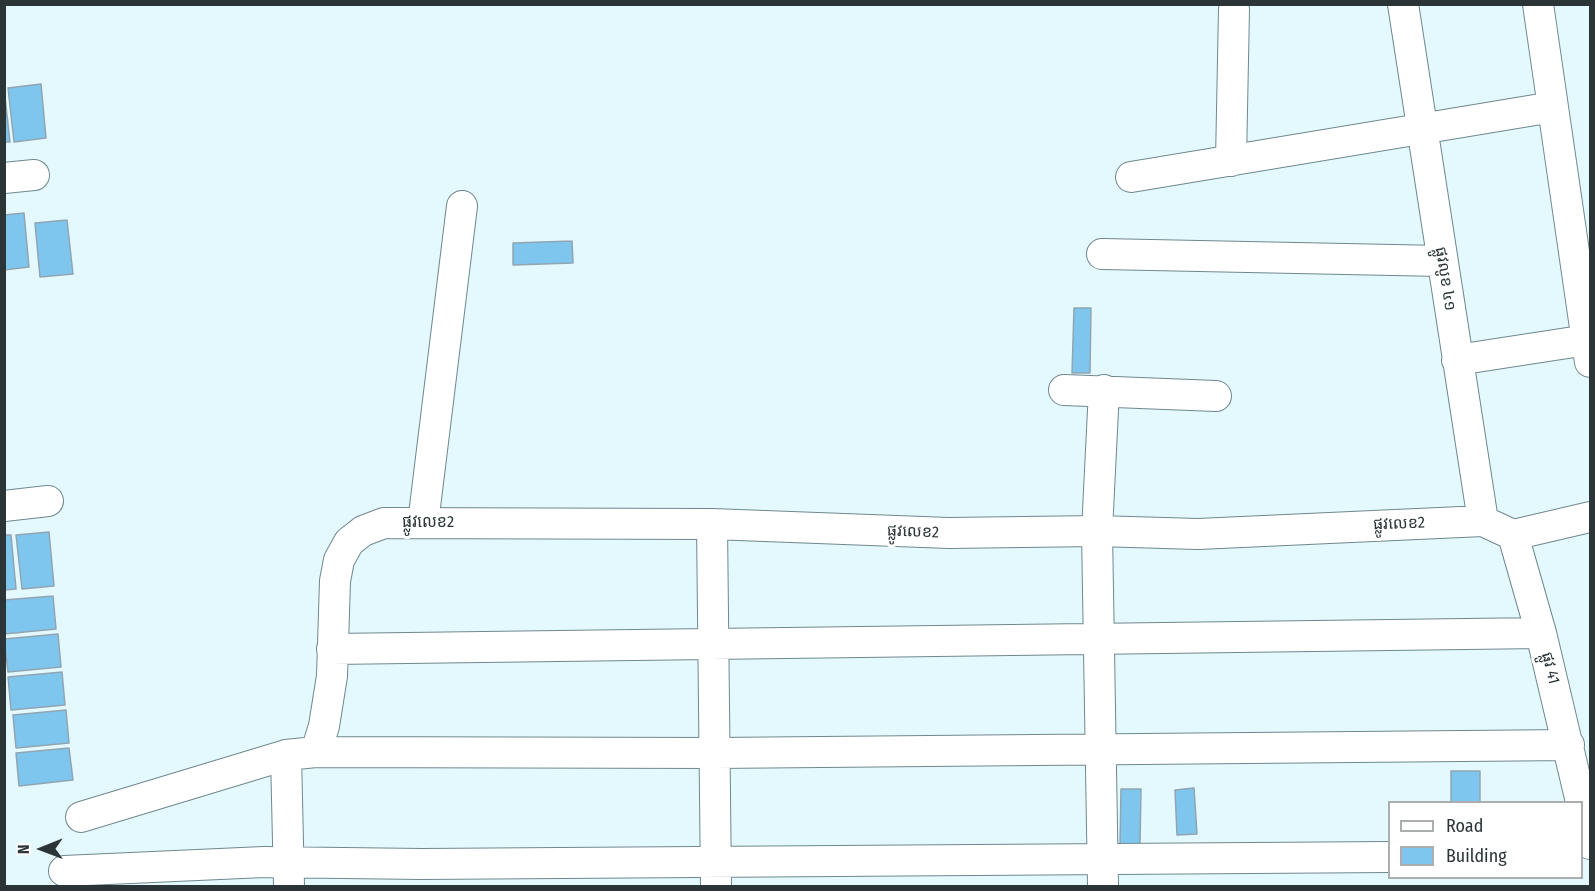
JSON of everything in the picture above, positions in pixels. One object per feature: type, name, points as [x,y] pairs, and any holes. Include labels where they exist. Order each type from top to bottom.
[{"type":"street","name":"ផ្លូវលូខ ៤១","points":[[1403,4],[1483,521]]},
{"type":"street","points":[[1457,360],[1589,351],[1538,4]]},
{"type":"street","points":[[1231,161],[1233,9]]},
{"type":"street","points":[[1131,177],[1553,107]]},
{"type":"street","points":[[4,178],[34,175]]},
{"type":"street","points":[[423,523],[462,206]]},
{"type":"street","points":[[1102,254],[1442,261]]},
{"type":"street","points":[[1064,390],[1216,396]]},
{"type":"street","points":[[1103,873],[1097,531],[1104,390]]},
{"type":"street","points":[[4,506],[48,501]]},
{"type":"street","points":[[1483,521],[1513,535],[1590,517]]},
{"type":"street","name":"ផ្លូវលេខ2","points":[[332,649],[335,581],[339,560],[349,542],[363,531],[384,523],[712,524],[949,533],[1097,531],[1198,534],[1483,521]]},
{"type":"street","points":[[712,524],[716,873]]},
{"type":"street","name":"ផ្លូវ 41","points":[[1513,535],[1541,633],[1581,801]]},
{"type":"street","points":[[316,752],[333,676],[332,649],[714,646],[1541,633]]},
{"type":"street","points":[[81,818],[286,755],[316,752],[715,753],[1569,745]]},
{"type":"street","points":[[286,755],[290,874]]},
{"type":"street","name":"ផ្លូវ 41","points":[[1583,812],[1590,844]]},
{"type":"street","points":[[64,871],[290,874],[422,864],[716,873],[1103,873],[1388,857]]},
{"type":"building","points":[[41,84],[46,138],[14,142],[8,88]]},
{"type":"building","points":[[4,88],[10,142],[4,142]]},
{"type":"building","points":[[24,213],[29,267],[4,270],[4,215]]},
{"type":"building","points":[[67,220],[73,274],[40,277],[35,223]]},
{"type":"building","points":[[572,241],[573,263],[513,265],[513,243]]},
{"type":"building","points":[[1074,308],[1091,308],[1090,373],[1072,373]]},
{"type":"building","points":[[49,532],[54,586],[22,589],[16,535]]},
{"type":"building","points":[[4,535],[11,535],[16,589],[4,590]]},
{"type":"building","points":[[53,596],[56,629],[4,634],[4,600]]},
{"type":"building","points":[[58,634],[61,667],[8,672],[4,639]]},
{"type":"building","points":[[62,672],[65,705],[11,710],[8,677]]},
{"type":"building","points":[[66,710],[69,743],[16,748],[13,715]]},
{"type":"building","points":[[69,748],[73,780],[19,786],[16,753]]},
{"type":"building","points":[[1451,771],[1480,771],[1480,801],[1451,801]]},
{"type":"building","points":[[1194,788],[1197,834],[1177,835],[1175,790]]},
{"type":"building","points":[[1121,789],[1141,789],[1140,844],[1120,844]]}]
